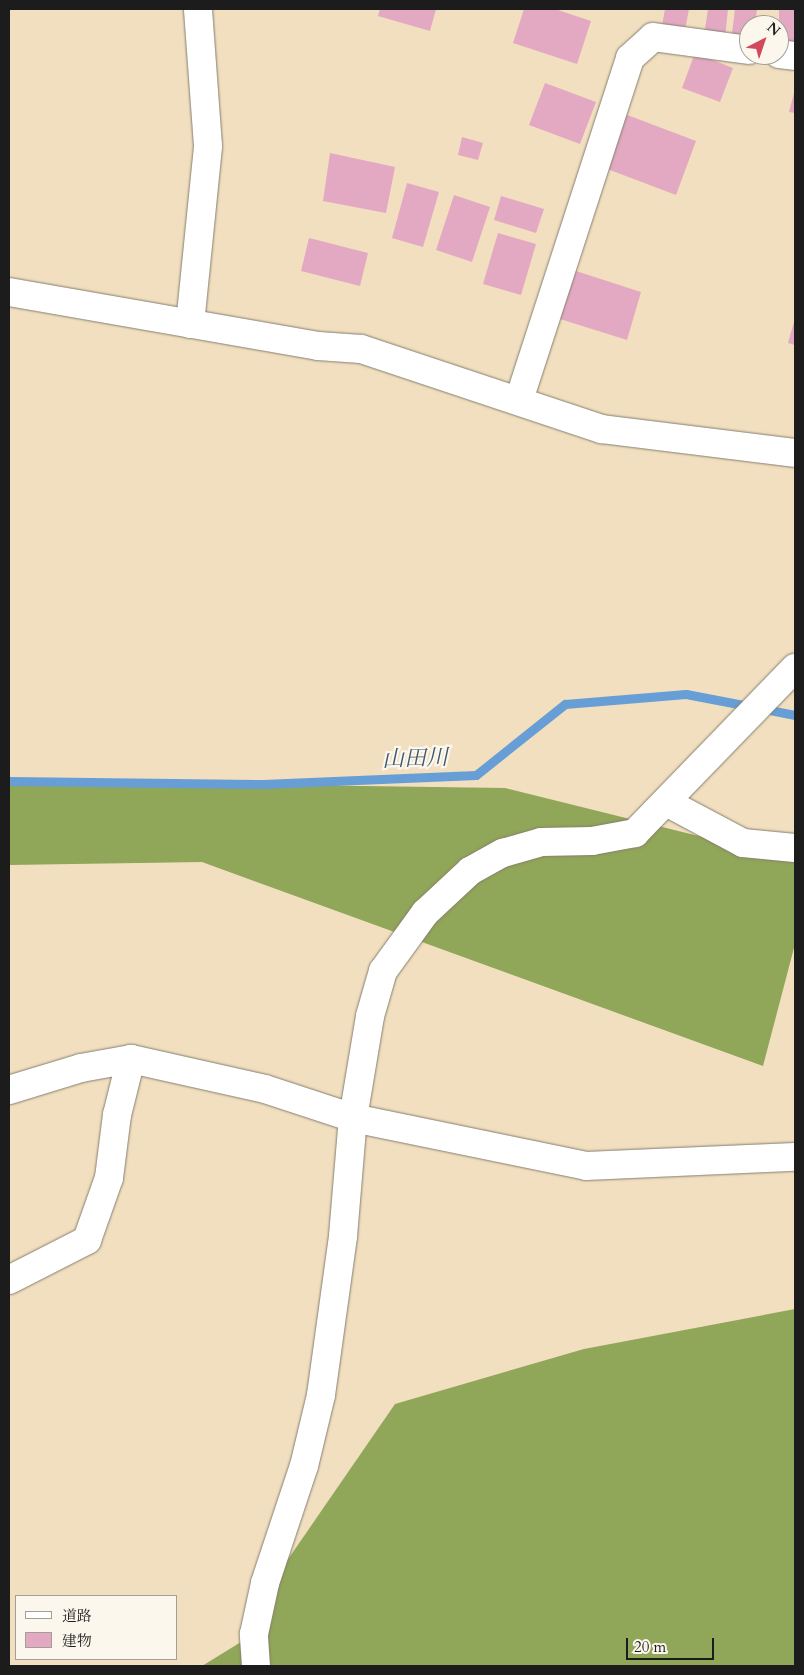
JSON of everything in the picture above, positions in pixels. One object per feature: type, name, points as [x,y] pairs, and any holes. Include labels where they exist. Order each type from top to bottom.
[{"type":"street","points":[[190,324],[208,146],[198,9]]},
{"type":"street","points":[[519,400],[630,58],[653,37],[739,49]]},
{"type":"street","points":[[9,292],[318,346],[361,348],[602,428],[795,453]]},
{"type":"street","points":[[256,1666],[254,1634],[264,1583],[304,1466],[321,1395],[343,1236],[353,1118],[370,1016],[383,971],[425,913],[470,871],[503,853],[540,842],[592,841],[634,833],[795,668]]},
{"type":"street","points":[[666,802],[743,843],[795,848]]},
{"type":"street","points":[[9,1280],[87,1240],[109,1178],[117,1115],[131,1059]]},
{"type":"street","points":[[9,1090],[81,1068],[131,1059],[265,1090],[353,1118],[586,1166],[795,1157]]},
{"type":"green space","points":[[9,781],[505,788],[795,860],[795,944],[763,1066],[202,862],[9,865]]},
{"type":"green space","points":[[795,1309],[795,1666],[266,1666],[262,1597],[395,1404],[584,1349]]},
{"type":"green space","points":[[254,1634],[260,1666],[202,1666]]},
{"type":"building","points":[[380,9],[436,9],[430,31],[378,16]]},
{"type":"building","points":[[524,9],[555,9],[591,21],[577,64],[513,43]]},
{"type":"building","points":[[665,9],[689,9],[684,35],[661,31]]},
{"type":"building","points":[[708,9],[728,9],[725,38],[704,36]]},
{"type":"building","points":[[735,9],[757,9],[756,15],[739,15],[739,43],[731,42]]},
{"type":"building","points":[[779,9],[795,9],[795,53],[789,52],[789,15],[779,15]]},
{"type":"building","points":[[695,53],[733,68],[720,102],[682,88]]},
{"type":"building","points":[[545,83],[596,102],[580,144],[529,125]]},
{"type":"building","points":[[795,89],[795,113],[789,112]]},
{"type":"building","points":[[622,113],[696,141],[676,195],[602,167]]},
{"type":"building","points":[[462,137],[483,143],[478,160],[458,155]]},
{"type":"building","points":[[330,153],[395,167],[386,213],[323,201]]},
{"type":"building","points":[[407,183],[439,192],[423,247],[392,238]]},
{"type":"building","points":[[454,195],[490,207],[472,262],[436,250]]},
{"type":"building","points":[[501,196],[544,209],[536,233],[494,220]]},
{"type":"building","points":[[498,233],[536,244],[521,295],[483,284]]},
{"type":"building","points":[[309,238],[368,253],[360,286],[301,271]]},
{"type":"building","points":[[576,271],[641,292],[627,340],[560,319]]},
{"type":"building","points":[[795,318],[795,345],[788,343]]},
{"type":"waterway","name":"山田川","points":[[9,781],[263,784],[476,775],[565,704],[686,694],[795,715]]}]
